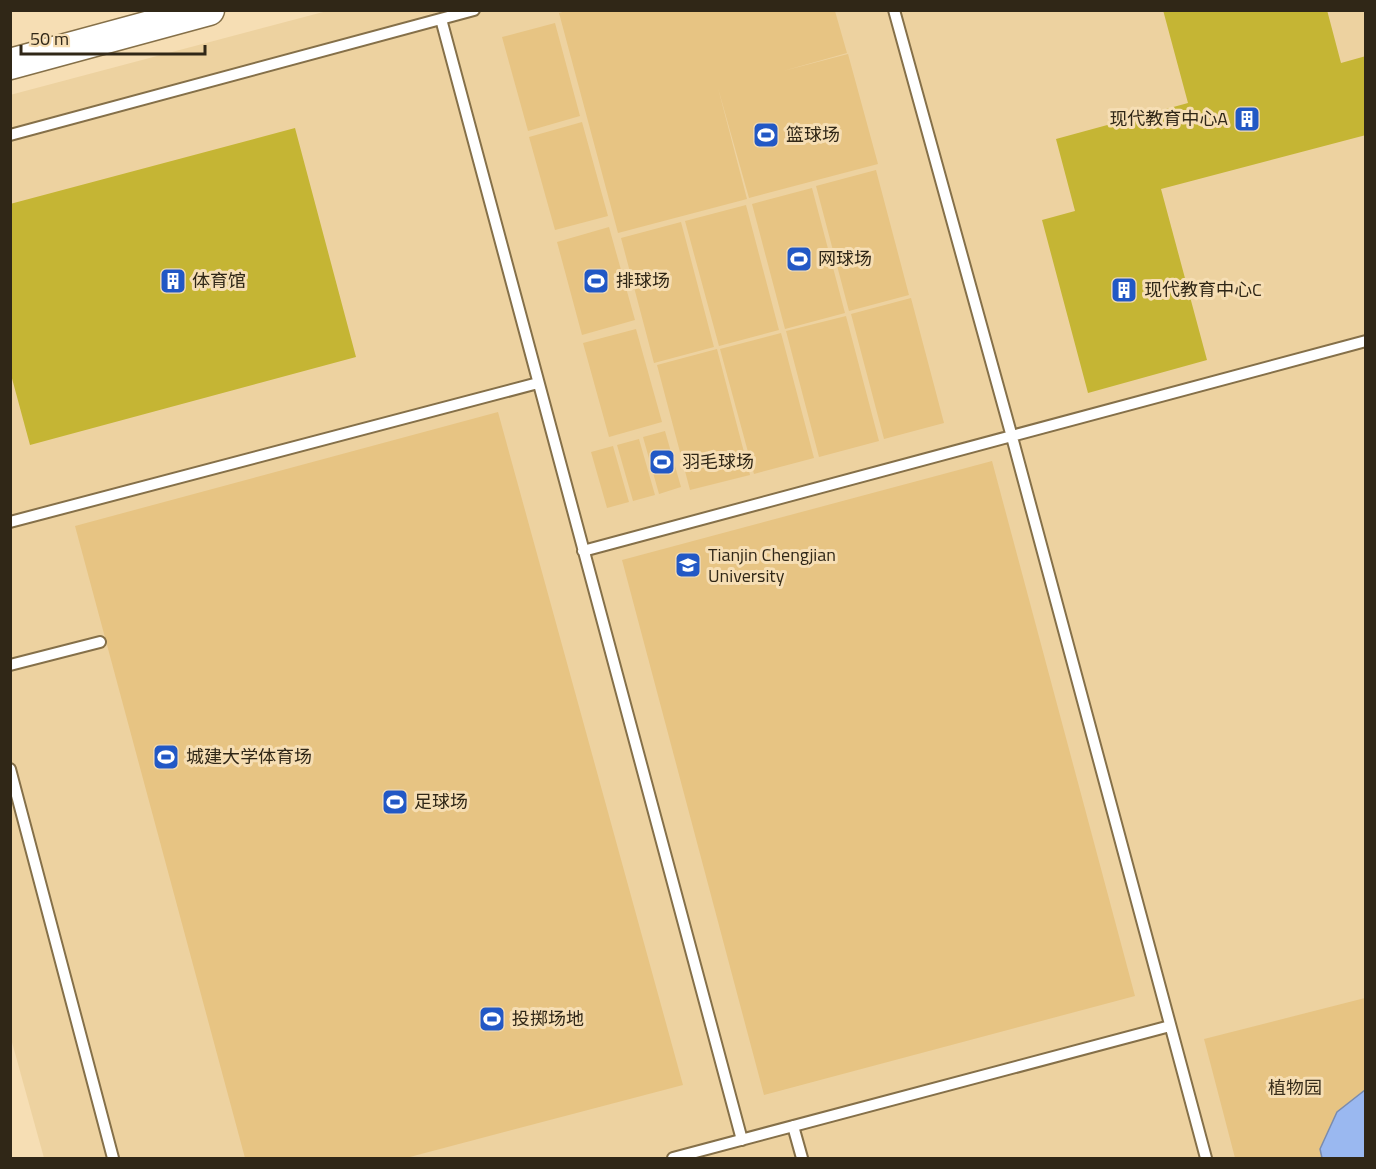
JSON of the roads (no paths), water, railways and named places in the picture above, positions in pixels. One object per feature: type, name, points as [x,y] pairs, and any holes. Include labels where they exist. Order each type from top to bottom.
[{"type":"street","points":[[10,64],[209,10]]},
{"type":"lane","points":[[10,135],[474,10]]},
{"type":"lane","points":[[894,10],[1012,437],[1206,1158]]},
{"type":"lane","points":[[441,19],[742,1140]]},
{"type":"lane","points":[[583,551],[1365,341]]},
{"type":"lane","points":[[10,522],[538,383]]},
{"type":"lane","points":[[10,666],[100,642]]},
{"type":"lane","points":[[10,768],[113,1158]]},
{"type":"lane","points":[[673,1158],[1170,1026]]},
{"type":"lane","points":[[793,1126],[802,1158]]},
{"type":"water","points":[[1365,1090],[1365,1158],[1322,1158],[1320,1149],[1337,1112]]},
{"type":"place","name":"现代教育中心A","points":[[1247,119]]},
{"type":"place","name":"篮球场","points":[[766,135]]},
{"type":"place","name":"网球场","points":[[799,259]]},
{"type":"place","name":"体育馆","points":[[173,281]]},
{"type":"place","name":"排球场","points":[[596,281]]},
{"type":"place","name":"现代教育中心C","points":[[1124,290]]},
{"type":"place","name":"羽毛球场","points":[[662,462]]},
{"type":"place","name":"Tianjin Chengjian University","points":[[688,565]]},
{"type":"place","name":"城建大学体育场","points":[[166,757]]},
{"type":"place","name":"足球场","points":[[395,802]]},
{"type":"place","name":"投掷场地","points":[[492,1019]]},
{"type":"park label","name":"植物园","points":[[1295,1088]]}]
